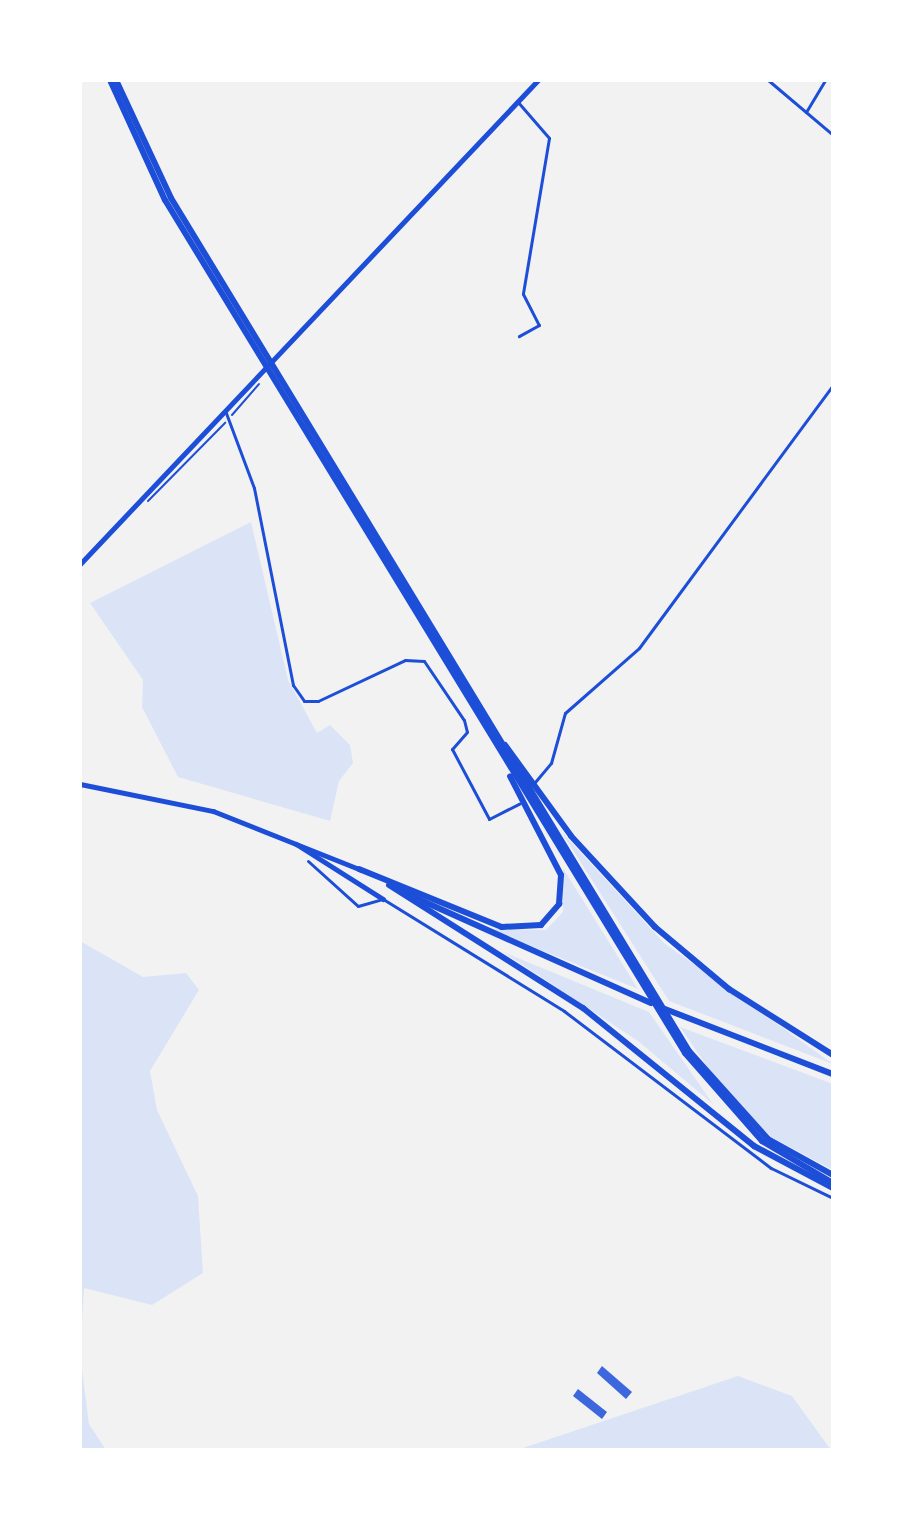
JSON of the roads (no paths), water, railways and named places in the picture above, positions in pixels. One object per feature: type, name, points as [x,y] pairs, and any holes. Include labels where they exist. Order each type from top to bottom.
[{"type":"highway","points":[[110,80],[165,200],[275,376],[495,744],[705,1081],[762,1141],[833,1186]]},
{"type":"highway","points":[[116,80],[171,198],[262,356]]},
{"type":"highway","points":[[345,493],[709,1079],[768,1139],[833,1175]]},
{"type":"highway","points":[[495,733],[571,836],[648,920],[729,989],[833,1055]]},
{"type":"highway","points":[[359,869],[509,929],[548,920],[562,893],[558,865],[495,744]]},
{"type":"highway","points":[[389,885],[583,1008],[754,1146],[833,1186]]},
{"type":"highway","points":[[389,885],[631,995],[833,1074]]},
{"type":"main road","points":[[80,564],[227,416],[538,80]]},
{"type":"main road","points":[[80,784],[213,811],[282,835],[389,885]]},
{"type":"main road","points":[[282,835],[383,899]]},
{"type":"street","points":[[768,80],[833,135]]},
{"type":"street","points":[[806,112],[825,80]]},
{"type":"street","points":[[517,101],[549,138],[523,294],[539,325],[519,336]]},
{"type":"street","points":[[535,782],[551,763],[565,713],[639,648],[833,385]]},
{"type":"street","points":[[227,416],[254,488],[293,685],[304,701],[318,701],[405,660],[424,661],[464,720],[467,732],[452,749],[489,819],[519,804]]},
{"type":"street","points":[[308,861],[358,906],[383,899],[564,1011],[771,1168],[833,1198]]}]
